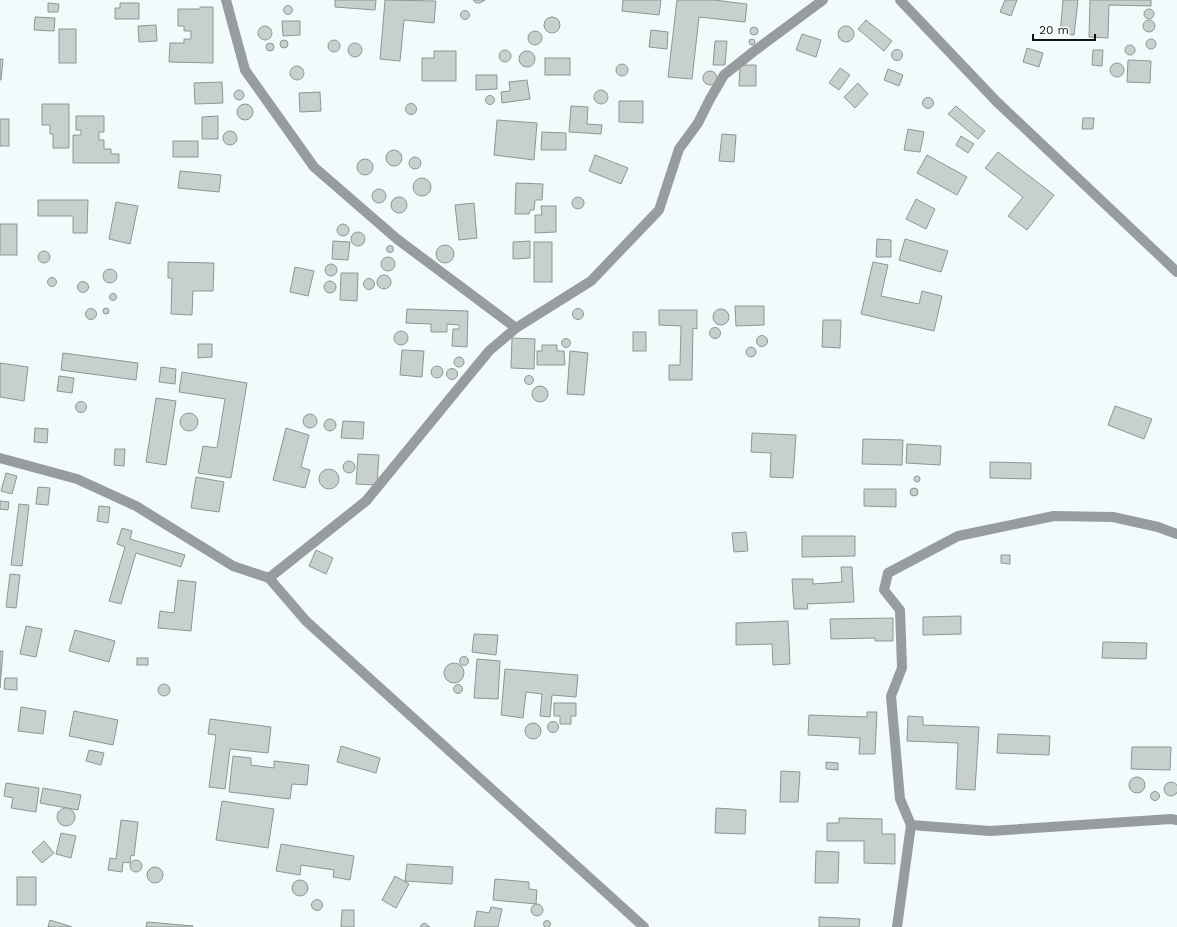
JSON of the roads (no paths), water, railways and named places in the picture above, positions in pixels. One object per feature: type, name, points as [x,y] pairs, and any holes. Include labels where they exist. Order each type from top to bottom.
[{"type":"street","points":[[226,0],[245,70],[314,167],[397,239],[516,328]]},
{"type":"street","points":[[269,578],[366,501],[489,351],[516,328],[591,281],[659,210],[680,149],[698,123],[724,75],[823,0]]},
{"type":"street","points":[[900,0],[997,102],[1177,272]]},
{"type":"street","points":[[0,458],[77,479],[136,506],[233,566],[269,578],[306,621],[644,927]]},
{"type":"street","points":[[897,927],[911,825],[900,799],[897,767],[891,696],[902,668],[900,610],[884,590],[888,573],[958,536],[1054,516],[1113,517],[1177,534]]},
{"type":"street","points":[[911,825],[990,831],[1171,818],[1177,820]]}]
